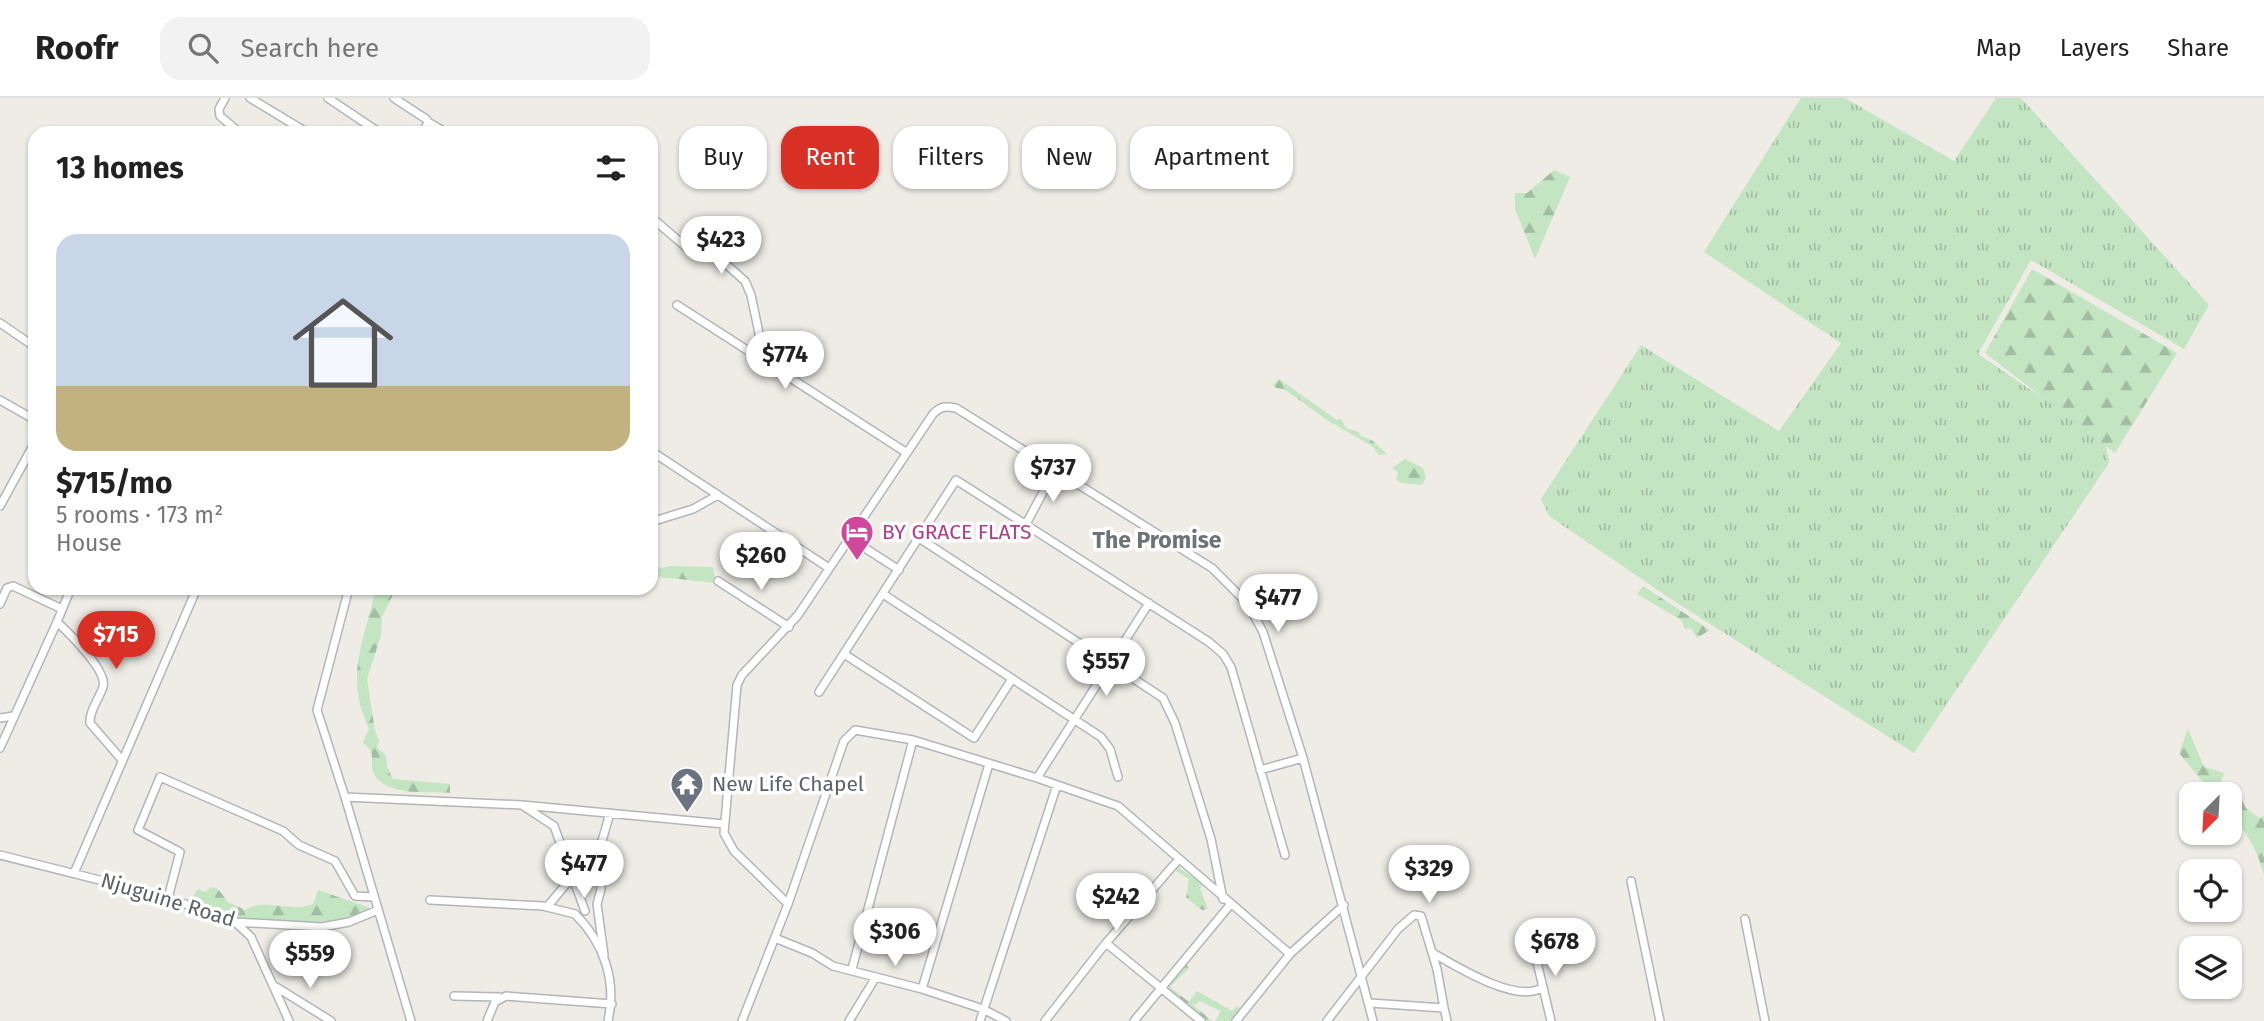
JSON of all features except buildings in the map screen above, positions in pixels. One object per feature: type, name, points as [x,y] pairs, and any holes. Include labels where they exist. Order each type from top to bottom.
[{"type":"street","points":[[225,98],[219,109],[220,116],[232,126]]},
{"type":"street","points":[[250,98],[296,126]]},
{"type":"street","points":[[328,98],[370,126]]},
{"type":"street","points":[[394,98],[435,126]]},
{"type":"street","points":[[426,126],[428,122]]},
{"type":"street","points":[[658,223],[687,248],[719,258],[745,281],[751,295],[765,362]]},
{"type":"street","points":[[677,305],[907,453]]},
{"type":"street","points":[[0,323],[28,342]]},
{"type":"street","points":[[0,400],[28,416]]},
{"type":"street","points":[[788,904],[734,851],[724,833],[737,685],[748,668],[789,626],[851,539],[933,414],[940,407],[956,408],[1212,568],[1237,590],[1263,632],[1303,758],[1363,974],[1373,1021]]},
{"type":"street","points":[[0,506],[28,455]]},
{"type":"street","points":[[658,456],[829,568]]},
{"type":"street","points":[[1026,524],[1055,470]]},
{"type":"street","points":[[819,692],[957,480],[1216,647],[1228,660],[1285,855]]},
{"type":"street","points":[[658,520],[693,509],[718,495]]},
{"type":"street","points":[[919,538],[1158,692],[1172,713],[1211,839],[1227,902]]},
{"type":"street","points":[[851,539],[899,569]]},
{"type":"street","points":[[718,581],[789,626]]},
{"type":"street","points":[[0,604],[7,588],[13,586],[28,593]]},
{"type":"street","points":[[883,594],[1107,743],[1118,777]]},
{"type":"street","points":[[32,595],[62,609]]},
{"type":"street","points":[[0,748],[68,595]]},
{"type":"street","points":[[75,871],[194,595]]},
{"type":"street","points":[[347,595],[317,709],[411,1021]]},
{"type":"street","points":[[1037,778],[1149,603]]},
{"type":"street","points":[[57,622],[82,646],[103,676],[105,683],[89,718],[90,723],[122,760]]},
{"type":"street","points":[[844,654],[974,738],[1012,679]]},
{"type":"street","points":[[0,718],[13,716]]},
{"type":"street","points":[[753,1021],[742,1019],[788,904],[850,733],[863,729],[913,740],[1118,806],[1136,818],[1178,860],[1290,954]]},
{"type":"street","points":[[852,969],[913,740]]},
{"type":"street","points":[[1259,770],[1303,758]]},
{"type":"street","points":[[922,989],[989,764]]},
{"type":"street","points":[[168,898],[180,852],[138,830],[160,777],[283,831],[299,845],[335,861],[355,896],[374,897]]},
{"type":"street","points":[[980,1021],[1057,785]]},
{"type":"street","points":[[345,797],[522,805],[724,824]]},
{"type":"street","points":[[522,805],[554,827],[585,911]]},
{"type":"street","points":[[608,1021],[612,987],[604,957],[598,908],[602,841],[610,813]]},
{"type":"street","points":[[547,907],[602,841]]},
{"type":"street","name":"Njuguine Road","points":[[0,855],[75,871],[127,889],[168,898],[235,922],[323,927],[349,922],[378,910]]},
{"type":"street","points":[[1045,1021],[1106,943],[1178,860]]},
{"type":"street","points":[[1631,881],[1660,1021]]},
{"type":"street","points":[[430,900],[547,907],[575,914],[598,908]]},
{"type":"street","points":[[1134,1021],[1227,902]]},
{"type":"street","points":[[1236,1021],[1290,954],[1344,905]]},
{"type":"street","points":[[575,914],[604,957]]},
{"type":"street","points":[[1327,1021],[1398,929],[1414,915],[1421,916],[1433,953],[1447,1021]]},
{"type":"street","points":[[1745,919],[1765,1021]]},
{"type":"street","points":[[235,922],[251,937],[289,1021]]},
{"type":"street","points":[[775,938],[812,953],[833,966],[922,989],[983,1009],[1006,1021]]},
{"type":"street","points":[[1532,941],[1551,1021]]},
{"type":"street","points":[[1106,943],[1201,1021]]},
{"type":"street","points":[[1433,953],[1465,971],[1518,992],[1536,993],[1543,988]]},
{"type":"street","points":[[849,1021],[876,977]]},
{"type":"street","points":[[273,985],[331,1021]]},
{"type":"street","points":[[454,996],[518,995],[612,1004]]},
{"type":"street","points":[[487,1021],[499,997]]},
{"type":"street","points":[[1370,1003],[1444,1008]]},
{"type":"green space","points":[[1801,98],[1845,98],[1954,161],[1996,98],[2021,98],[2209,305],[2184,349],[2031,260],[1978,354],[2105,440],[2109,463],[1914,753],[1677,603],[1549,516],[1541,499],[1641,345],[1779,431],[1841,343],[1704,252]]},
{"type":"green space","points":[[1554,170],[1570,177],[1535,259],[1515,209],[1515,193],[1527,193]]},
{"type":"green space","points":[[2032,269],[2177,353],[2115,453],[1985,353]]},
{"type":"green space","points":[[1279,379],[1337,420],[1341,419],[1346,428],[1373,441],[1387,454],[1379,455],[1372,446],[1327,420],[1284,389],[1276,388],[1273,385]]},
{"type":"green space","points":[[1405,459],[1423,468],[1426,477],[1422,485],[1401,483],[1396,479],[1398,472],[1392,468]]},
{"type":"green space","points":[[670,566],[713,567],[715,583],[658,577],[658,569]]},
{"type":"green space","points":[[1643,586],[1710,630],[1697,638],[1691,628],[1685,629],[1681,620],[1637,594]]},
{"type":"green space","points":[[374,595],[393,595],[382,617],[381,635],[367,679],[379,741],[377,748],[386,755],[387,767],[393,779],[450,784],[450,793],[396,789],[386,786],[373,772],[371,751],[363,742],[369,729],[358,692],[357,675]]},
{"type":"green space","points":[[2188,729],[2204,767],[2224,773],[2221,782],[2203,782],[2179,753]]},
{"type":"green space","points":[[2242,801],[2246,808],[2259,818],[2264,816],[2264,875],[2252,843],[2242,829]]},
{"type":"green space","points":[[1178,867],[1203,884],[1200,889],[1208,909],[1202,910],[1186,898],[1189,879],[1176,871]]},
{"type":"green space","points":[[211,887],[218,889],[228,902],[245,910],[262,905],[305,907],[313,904],[318,890],[370,908],[349,922],[322,927],[235,922],[187,904],[198,889],[205,892]]},
{"type":"green space","points":[[1185,963],[1189,968],[1170,987],[1189,1002],[1197,991],[1232,1011],[1237,1006],[1241,1009],[1231,1021],[1215,1021],[1221,1011],[1199,1001],[1195,1005],[1191,1003],[1212,1021],[1208,1021],[1167,987]]},
{"type":"place","name":"BY GRACE FLATS","points":[[857,562]]},
{"type":"place","name":"New Life Chapel","points":[[687,814]]},
{"type":"district","name":"The Promise","points":[[1157,540]]}]
